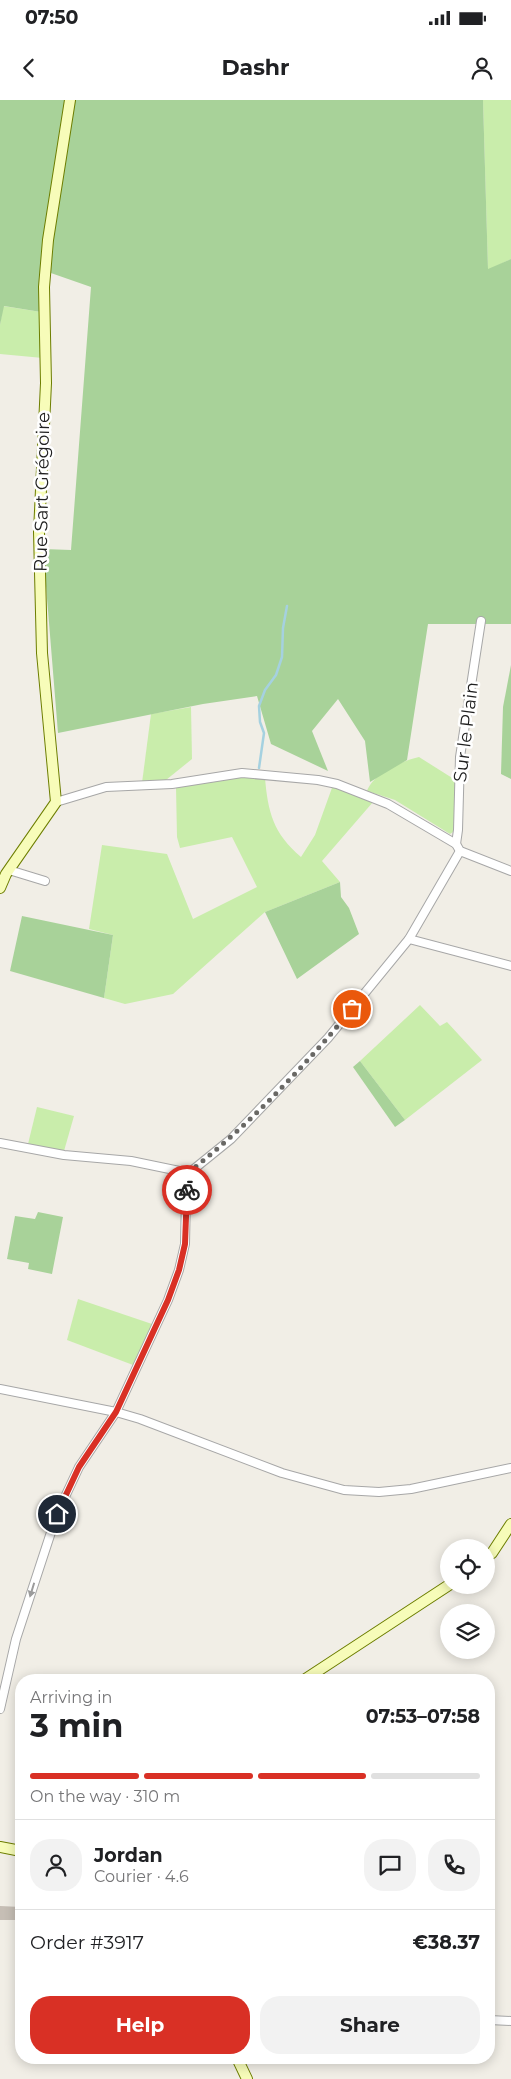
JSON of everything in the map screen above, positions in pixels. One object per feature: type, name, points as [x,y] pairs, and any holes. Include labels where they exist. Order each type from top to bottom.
[{"type":"street","name":"Rue Sart Grégoire","points":[[56,802],[42,653],[39,532],[46,383],[44,287],[48,240],[70,100]]},
{"type":"street","name":"Sur le Plain","points":[[458,848],[460,757],[481,621]]},
{"type":"street","points":[[0,888],[5,872],[56,802],[106,787],[172,784],[242,773],[318,780],[337,784],[388,804],[458,848],[511,871]]},
{"type":"street","points":[[0,1709],[16,1639],[57,1514],[79,1467],[116,1412],[168,1300],[179,1270],[185,1244],[186,1196],[189,1172],[231,1139],[328,1038],[409,939],[458,848]]},
{"type":"street","points":[[5,872],[45,881]]},
{"type":"street","points":[[409,939],[511,966]]},
{"type":"street","points":[[0,1142],[64,1155],[131,1162],[189,1172]]},
{"type":"street","points":[[0,1389],[116,1412],[140,1419],[282,1473],[344,1490],[379,1492],[411,1489],[458,1481],[511,1468]]},
{"type":"street","points":[[495,1548],[511,1524]]},
{"type":"street","points":[[313,1674],[440,1590]]},
{"type":"street","points":[[0,1847],[15,1850]]},
{"type":"street","points":[[495,2020],[511,2021]]},
{"type":"street","points":[[240,2064],[247,2079]]},
{"type":"green space","points":[[0,100],[483,100],[488,269],[511,259],[511,624],[428,624],[407,760],[370,782],[365,741],[338,699],[312,731],[328,771],[271,744],[257,696],[203,704],[58,733],[43,549],[71,550],[91,287],[48,272],[41,312],[4,306],[0,325]]},
{"type":"green space","points":[[483,100],[511,100],[511,259],[488,270]]},
{"type":"green space","points":[[3,306],[41,312],[43,358],[0,354],[0,325]]},
{"type":"green space","points":[[511,665],[511,779],[501,774],[503,707]]},
{"type":"green space","points":[[191,707],[192,759],[166,780],[142,783],[151,714]]},
{"type":"green space","points":[[419,757],[457,781],[456,830],[450,834],[395,800],[367,791],[375,779],[388,769]]},
{"type":"green space","points":[[228,778],[265,778],[270,812],[278,830],[301,857],[315,835],[333,785],[373,802],[322,861],[340,882],[265,912],[173,994],[125,1004],[104,998],[113,935],[89,929],[102,845],[167,854],[193,919],[257,887],[232,837],[180,848],[177,837],[176,787]]},
{"type":"green space","points":[[340,882],[341,897],[349,908],[359,934],[297,979],[265,912]]},
{"type":"green space","points":[[22,916],[113,935],[104,998],[10,971]]},
{"type":"green space","points":[[420,1005],[440,1026],[447,1022],[482,1060],[405,1120],[360,1061]]},
{"type":"green space","points":[[360,1061],[405,1120],[395,1127],[353,1067]]},
{"type":"green space","points":[[37,1107],[74,1116],[64,1151],[28,1144]]},
{"type":"green space","points":[[38,1212],[63,1217],[52,1274],[28,1269],[29,1263],[7,1259],[15,1216],[35,1219]]},
{"type":"green space","points":[[78,1299],[152,1324],[133,1365],[67,1340]]},
{"type":"building","points":[[0,1906],[15,1907],[15,1920],[0,1920]]},
{"type":"waterway","points":[[259,768],[264,733],[260,722],[259,706],[265,690],[276,675],[282,657],[283,628],[287,606]]},
{"type":"way so far","points":[[187,1190],[189,1172],[231,1139],[272,1098],[328,1038],[352,1009]]},
{"type":"route","points":[[57,1514],[79,1467],[116,1412],[168,1300],[179,1270],[185,1244],[187,1190]]}]
